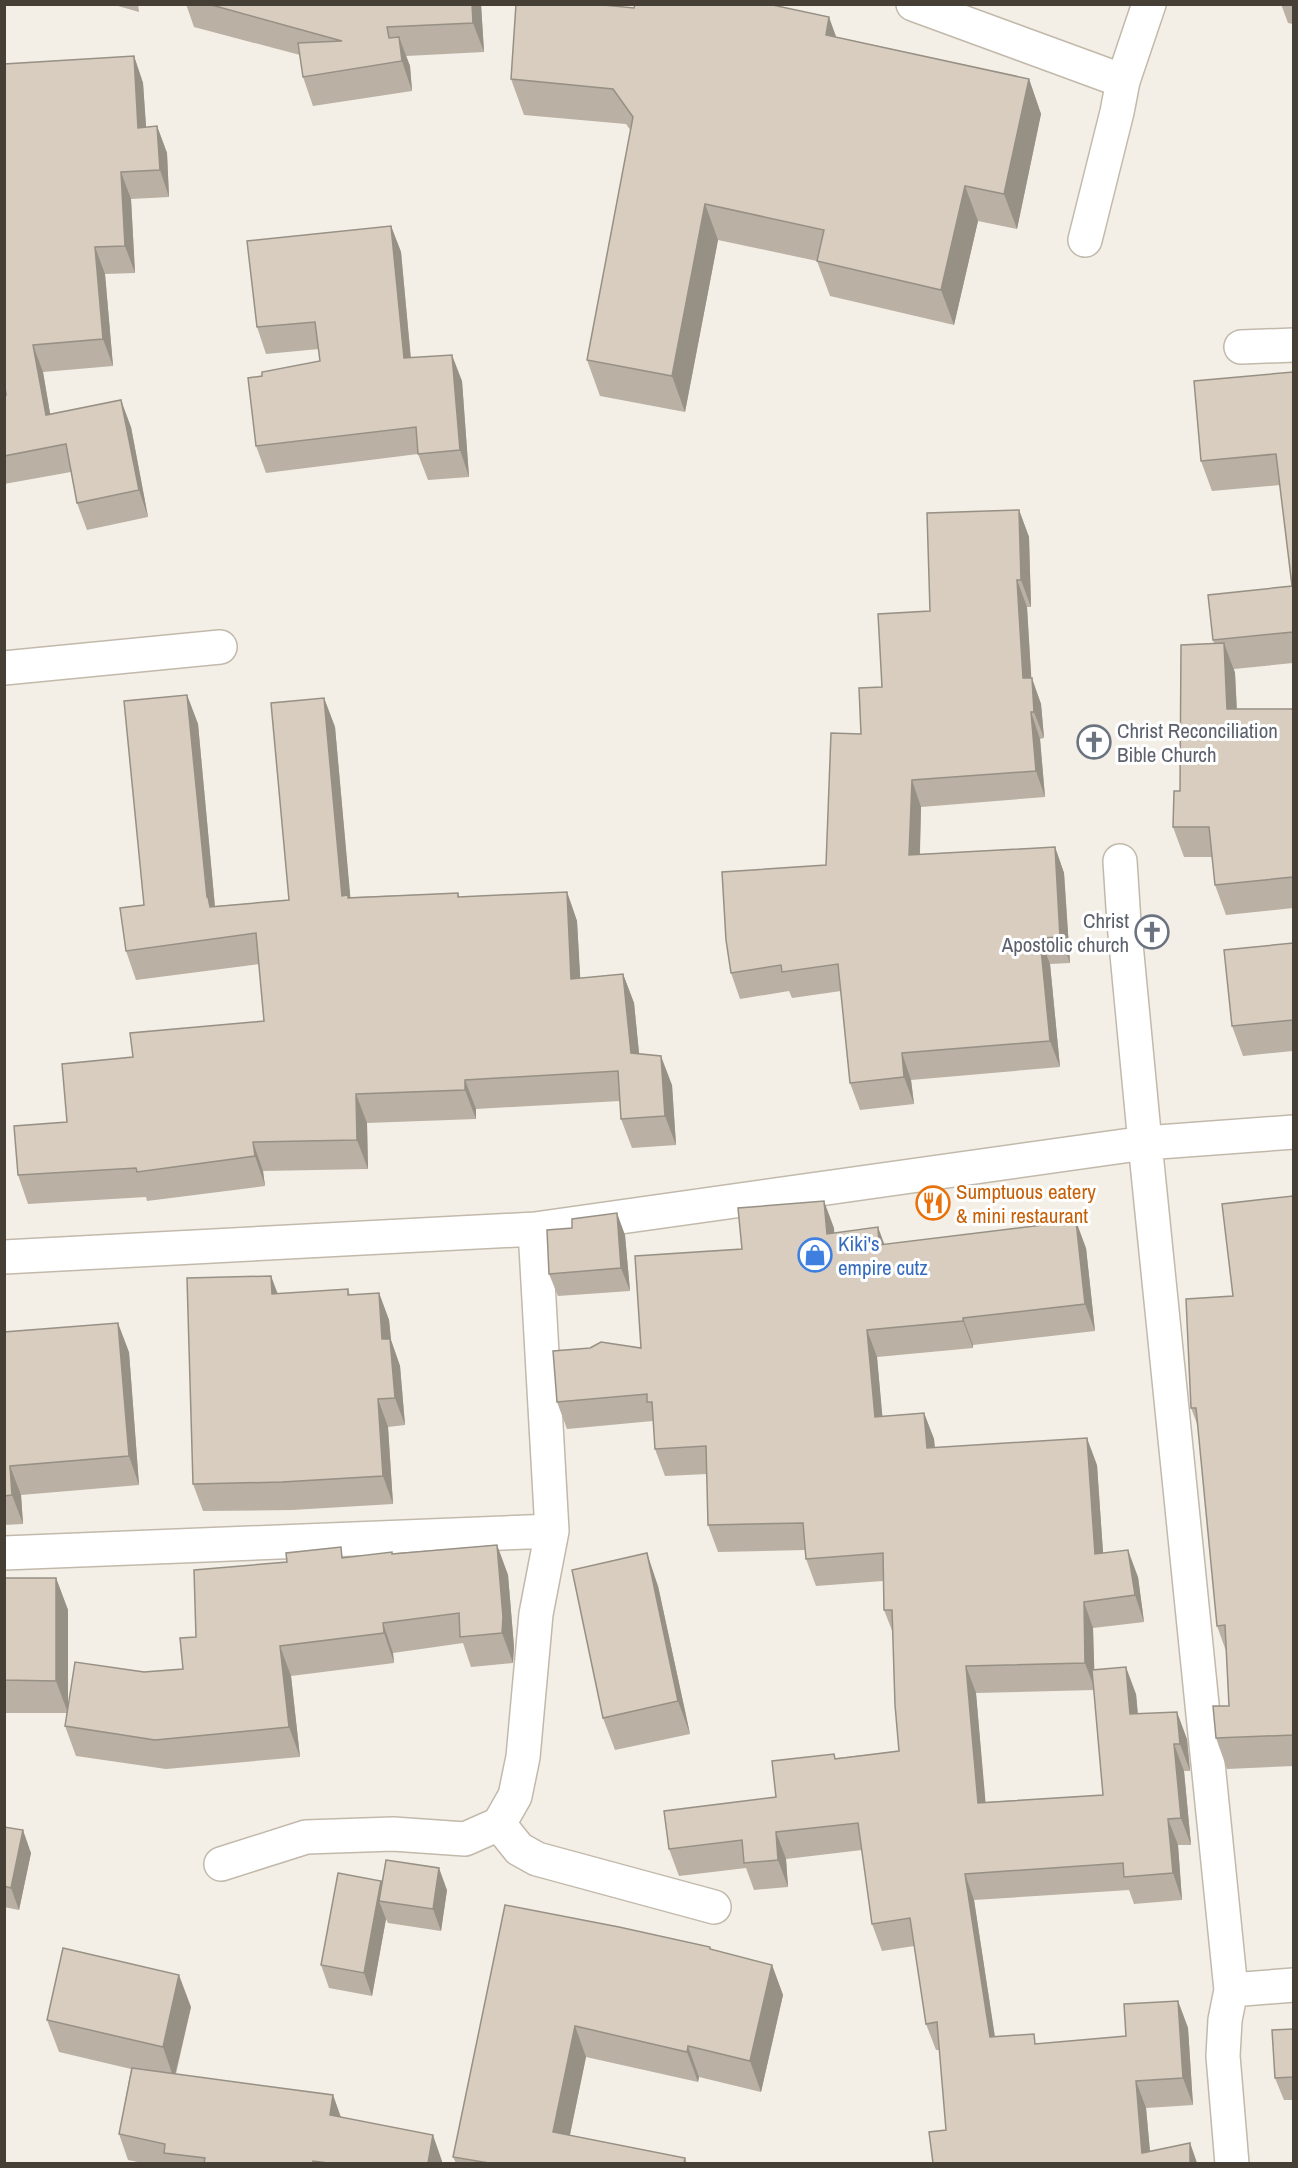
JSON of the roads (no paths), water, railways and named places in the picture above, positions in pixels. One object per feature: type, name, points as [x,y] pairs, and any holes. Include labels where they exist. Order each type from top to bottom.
[{"type":"street","points":[[913,4],[1123,81]]},
{"type":"street","points":[[1085,240],[1123,81],[1149,4]]},
{"type":"street","points":[[1241,347],[1293,345]]},
{"type":"street","points":[[4,668],[220,647]]},
{"type":"street","points":[[1120,861],[1145,1143],[1231,1990],[1225,2020],[1223,2056],[1232,2163]]},
{"type":"street","points":[[4,1257],[535,1228],[1145,1143],[1293,1132]]},
{"type":"street","points":[[221,1864],[306,1837],[393,1834],[465,1839],[499,1824],[515,1796],[523,1757],[536,1614],[552,1531],[535,1228]]},
{"type":"street","points":[[4,1553],[552,1531]]},
{"type":"street","points":[[499,1824],[519,1850],[537,1859],[714,1907]]},
{"type":"street","points":[[1231,1990],[1293,1985]]},
{"type":"place","name":"Christ Reconciliation Bible Church","points":[[1094,742]]},
{"type":"place","name":"Christ Apostolic church","points":[[1152,932]]},
{"type":"place","name":"Sumptuous eatery & mini restaurant","points":[[933,1203]]},
{"type":"place","name":"Kiki's empire cutz","points":[[815,1255]]}]
